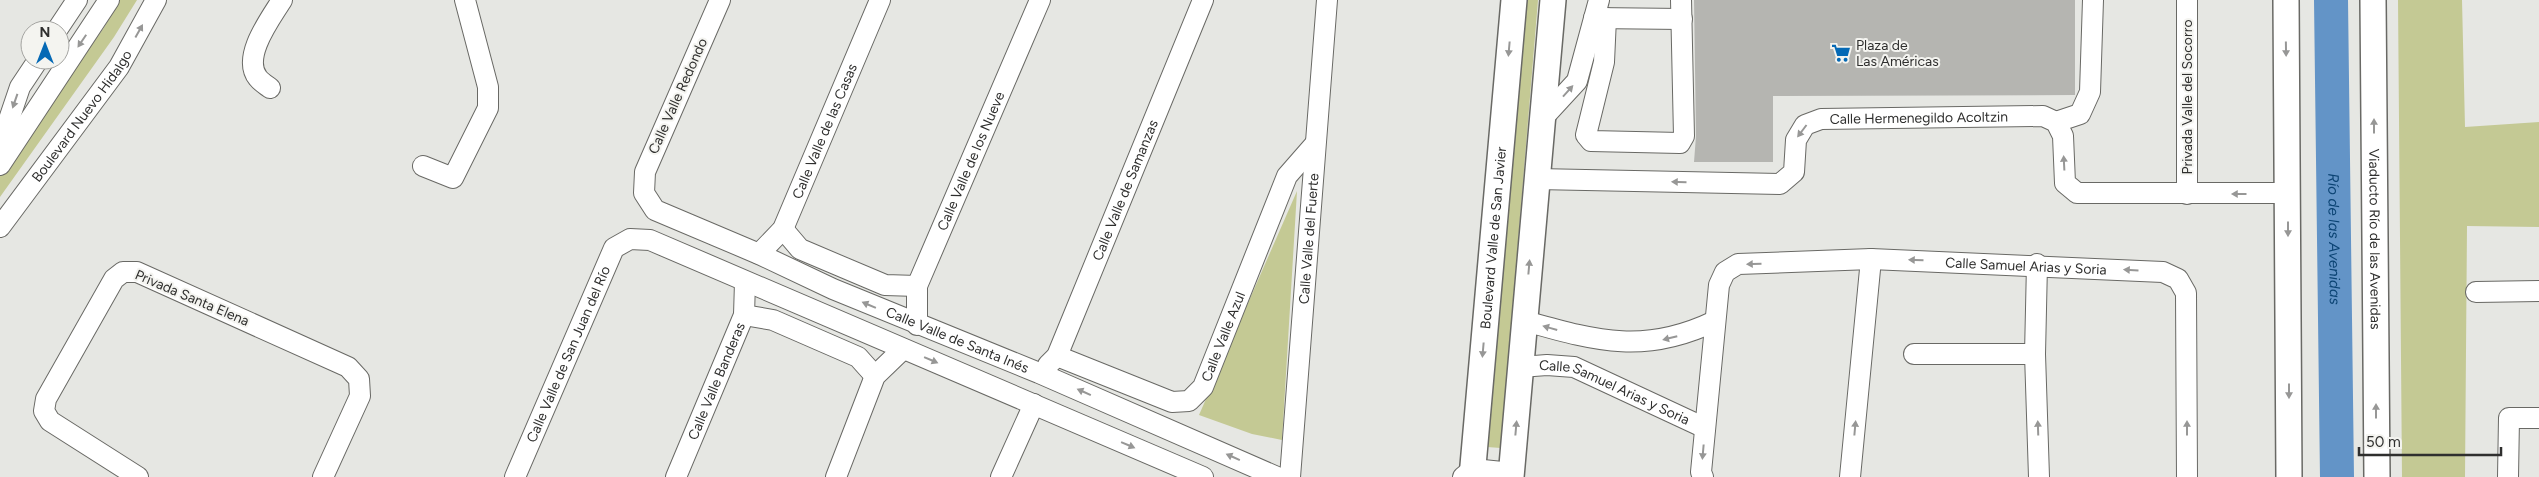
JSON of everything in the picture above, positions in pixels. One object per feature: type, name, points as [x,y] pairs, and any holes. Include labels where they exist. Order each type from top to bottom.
[{"type":"main road","name":"Boulevard Valle de San Javier","points":[[1469,474],[1514,0]]},
{"type":"main road","points":[[1511,475],[1553,0]]},
{"type":"main road","points":[[2286,0],[2289,477]]},
{"type":"main road","name":"Viaducto Río de las Avenidas","points":[[2373,0],[2376,477]]},
{"type":"street","points":[[64,20],[77,0]]},
{"type":"street","points":[[0,165],[109,0]]},
{"type":"street","name":"Boulevard Nuevo Hidalgo","points":[[0,227],[119,67],[156,0]]},
{"type":"street","points":[[270,88],[257,77],[252,58],[259,39],[282,0]]},
{"type":"street","points":[[422,166],[453,178],[488,108],[488,87],[465,0]]},
{"type":"street","name":"Calle Valle Redondo","points":[[644,193],[645,172],[720,0]]},
{"type":"street","name":"Calle Valle de las Casas","points":[[759,254],[784,230],[880,0]]},
{"type":"street","name":"Calle Valle de los Nueve","points":[[917,325],[917,286],[1040,0]]},
{"type":"street","name":"Calle Valle de Samanzas","points":[[1040,373],[1057,356],[1203,0]]},
{"type":"street","name":"Calle Valle del Fuerte","points":[[1290,477],[1327,0]]},
{"type":"street","points":[[2092,0],[2090,92],[2080,114],[2056,122],[2063,136],[2065,183],[2077,193],[2288,193]]},
{"type":"street","name":"Privada Valle del Socorro","points":[[2186,0],[2187,194]]},
{"type":"street","points":[[1681,9],[1684,136],[1680,143],[1591,142],[1586,135],[1604,62],[1600,12],[1681,9]]},
{"type":"street","points":[[1542,119],[1577,81],[1600,12]]},
{"type":"street","points":[[0,146],[20,87],[31,70]]},
{"type":"street","name":"Calle Hermenegildo Acoltzin","points":[[1537,179],[1780,184],[1794,172],[1796,140],[1805,125],[1821,119],[2043,116],[2056,122]]},
{"type":"street","name":"Calle Valle Azul","points":[[1057,356],[1172,402],[1189,401],[1203,387],[1287,176],[1315,144]]},
{"type":"street","name":"Calle Valle de Santa Inés","points":[[644,193],[655,210],[759,254],[832,289],[917,325],[1040,373],[1278,477]]},
{"type":"street","points":[[784,230],[800,249],[885,286],[917,286]]},
{"type":"street","name":"Calle Valle de Santa Inés","points":[[630,239],[650,240],[1203,477]]},
{"type":"street","name":"Calle Valle de San Juan del Río","points":[[515,477],[614,248],[630,239]]},
{"type":"street","points":[[1850,477],[1870,259]]},
{"type":"street","name":"Calle Samuel Arias y Soria","points":[[1703,477],[1701,472],[1715,321],[1719,286],[1725,272],[1738,264],[1870,259],[2036,264],[2163,272],[2178,279],[2186,293],[2187,477]]},
{"type":"street","points":[[2036,264],[2035,354],[2039,477]]},
{"type":"street","name":"Privada Santa Elena","points":[[138,477],[50,421],[44,412],[46,399],[114,278],[123,272],[137,272],[348,366],[359,379],[360,396],[322,477]]},
{"type":"street","name":"Calle Valle Banderas","points":[[676,477],[744,315],[745,282]]},
{"type":"street","points":[[822,313],[832,289]]},
{"type":"street","points":[[2476,292],[2539,291]]},
{"type":"street","points":[[744,315],[773,320],[858,357],[875,376]]},
{"type":"street","points":[[1525,321],[1576,335],[1635,343],[1664,340],[1689,333],[1715,321]]},
{"type":"street","points":[[836,477],[875,376],[903,349]]},
{"type":"street","points":[[1914,354],[2035,354]]},
{"type":"street","name":"Calle Samuel Arias y Soria","points":[[1521,367],[1547,365],[1574,367],[1706,428]]},
{"type":"street","points":[[1001,477],[1034,404]]},
{"type":"street","points":[[2508,477],[2509,418],[2539,418]]},
{"type":"street","points":[[1469,474],[1511,475]]},
{"type":"green space","points":[[120,0],[137,0],[114,37],[0,197],[0,172],[103,29]]},
{"type":"green space","points":[[1525,0],[1538,0],[1501,448],[1487,447]]},
{"type":"green space","points":[[2398,0],[2462,0],[2465,127],[2539,122],[2539,227],[2467,226],[2465,477],[2402,477]]},
{"type":"green space","points":[[1297,191],[1282,440],[1252,434],[1199,415]]},
{"type":"building","points":[[1694,0],[2075,0],[2075,95],[1773,96],[1773,162],[1694,162],[1696,136]]},
{"type":"waterway","name":"Río de las Avenidas","points":[[2331,0],[2337,477]]},
{"type":"place","name":"Plaza de Las Américas","points":[[1841,53]]}]
